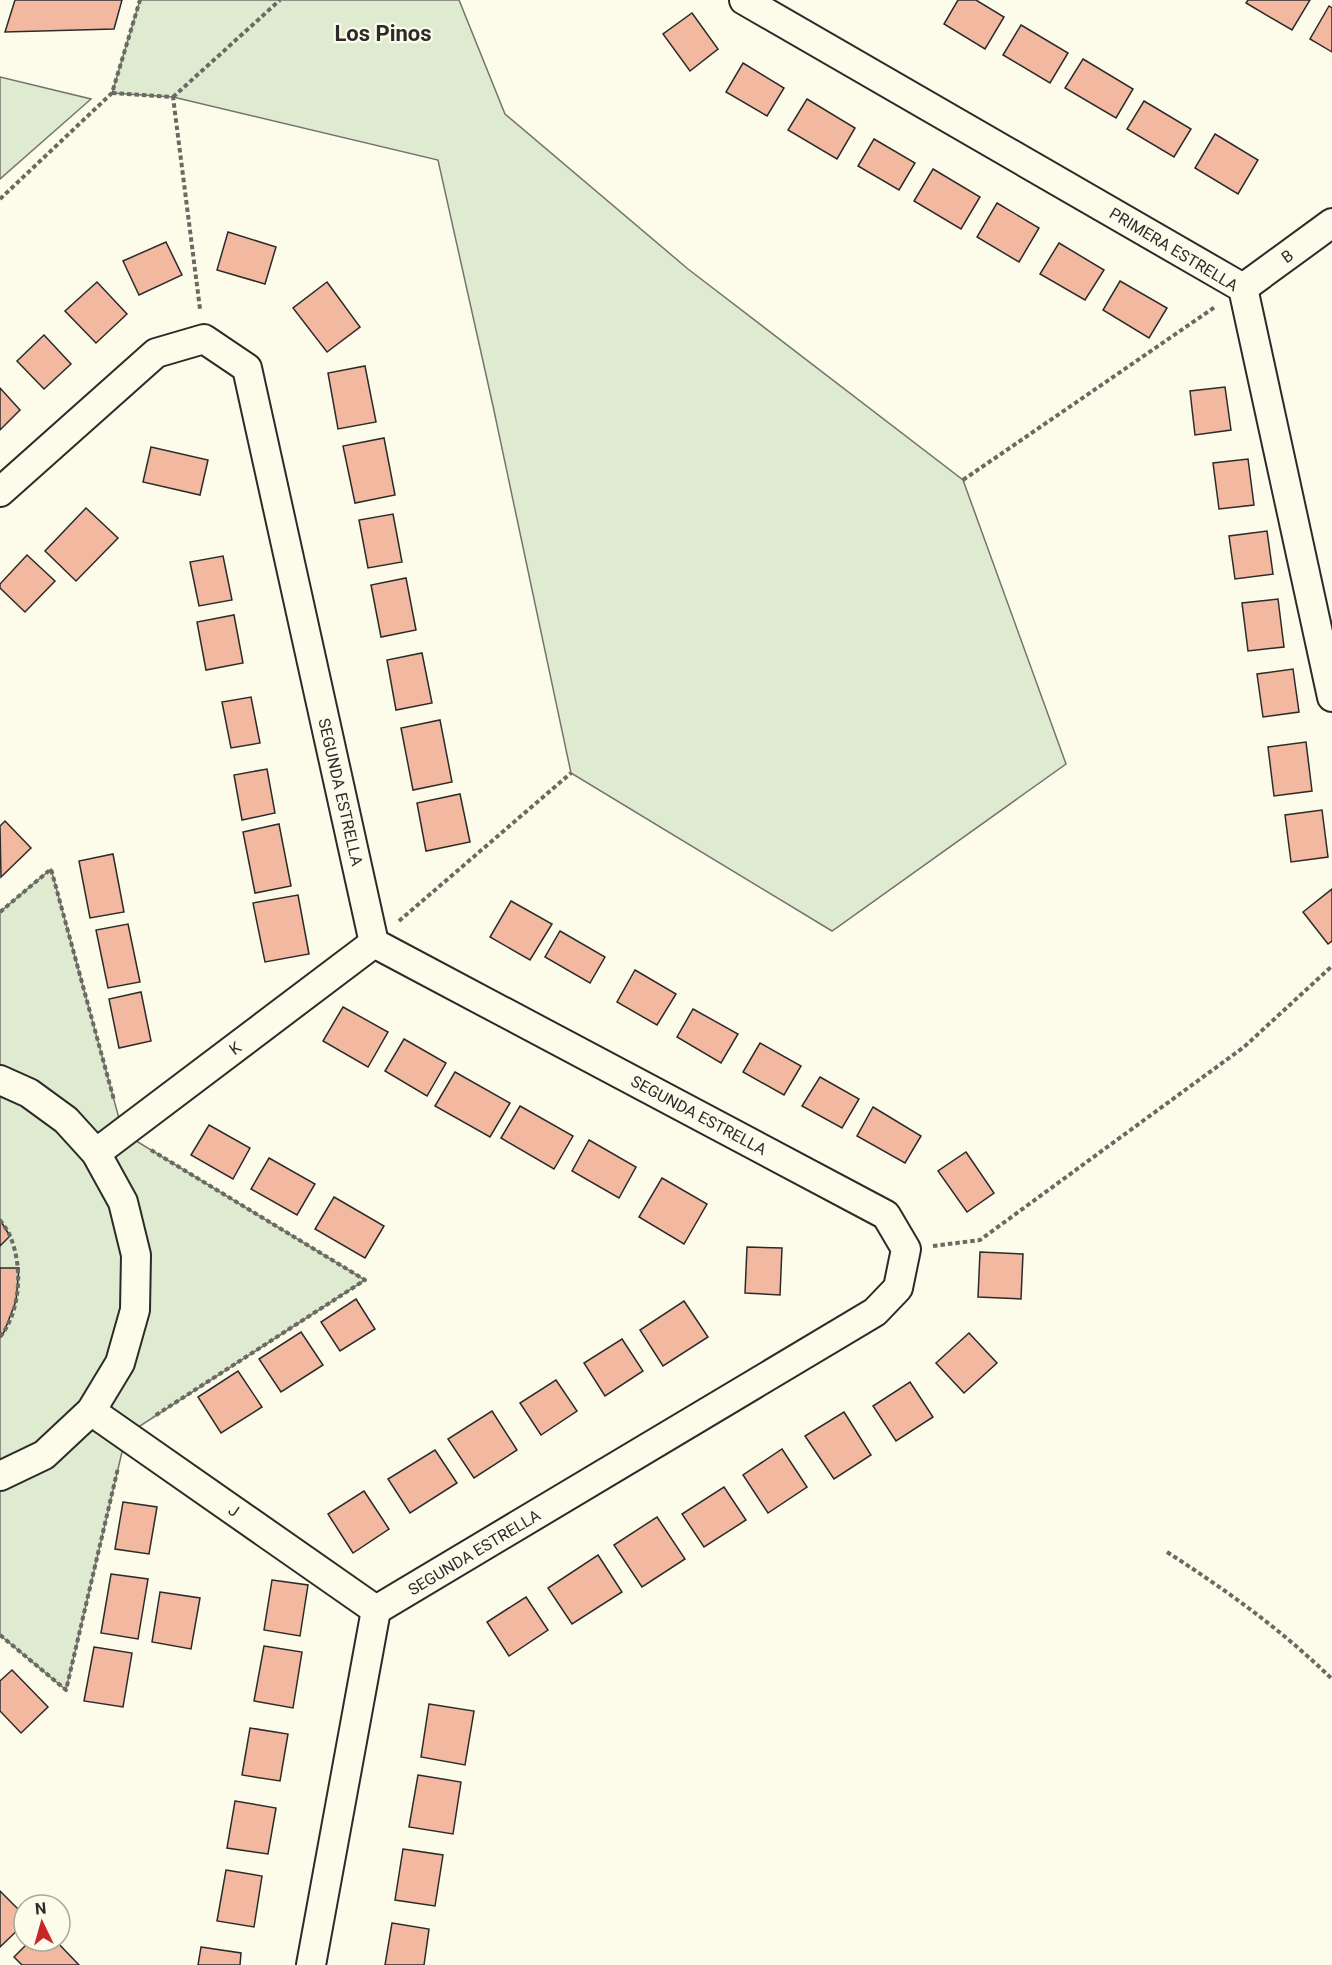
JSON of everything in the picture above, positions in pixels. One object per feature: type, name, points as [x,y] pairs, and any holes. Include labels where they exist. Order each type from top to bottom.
[{"type":"street","name":"PRIMERA ESTRELLA","points":[[744,0],[1243,288],[1332,697]]},
{"type":"street","name":"B","points":[[1243,288],[1332,223]]},
{"type":"street","points":[[0,492],[156,353],[204,339]]},
{"type":"street","name":"SEGUNDA ESTRELLA","points":[[204,339],[247,368],[374,943],[886,1215],[906,1250],[898,1288],[875,1312],[376,1610]]},
{"type":"street","name":"K","points":[[96,1153],[374,943]]},
{"type":"street","points":[[0,1080],[29,1094],[66,1120],[96,1153],[123,1202],[136,1255],[135,1310],[120,1364],[91,1411],[44,1455],[0,1476]]},
{"type":"street","name":"J","points":[[91,1411],[376,1610]]},
{"type":"street","points":[[311,1965],[376,1610]]},
{"type":"path","points":[[0,199],[112,93],[140,0]]},
{"type":"path","points":[[112,93],[173,97],[280,0]]},
{"type":"path","points":[[173,97],[204,339]]},
{"type":"path","points":[[963,480],[1243,288]]},
{"type":"path","points":[[374,943],[571,772]]},
{"type":"path","points":[[906,1250],[980,1240],[1244,1047],[1332,966]]},
{"type":"path","points":[[0,1220],[10,1236],[19,1268],[16,1301],[0,1337]]},
{"type":"path","points":[[1167,1552],[1211,1580],[1253,1611],[1332,1679]]},
{"type":"green space","points":[[140,0],[459,0],[505,114],[688,269],[963,480],[1066,764],[832,931],[571,773],[438,160],[173,97],[112,93]]},
{"type":"green space","points":[[0,77],[91,99],[0,179]]},
{"type":"green space","points":[[51,869],[123,1133],[365,1280],[126,1435],[66,1690],[0,1635],[0,912]]},
{"type":"building","points":[[15,0],[122,0],[114,29],[5,32]]},
{"type":"building","points":[[958,0],[976,0],[1004,17],[985,49],[944,24]]},
{"type":"building","points":[[1248,0],[1310,0],[1292,30],[1246,3]]},
{"type":"building","points":[[1329,6],[1332,8],[1332,52],[1310,39]]},
{"type":"building","points":[[692,13],[718,49],[690,71],[663,34]]},
{"type":"building","points":[[1021,25],[1068,53],[1050,83],[1003,55]]},
{"type":"building","points":[[1083,59],[1133,89],[1116,118],[1065,88]]},
{"type":"building","points":[[743,63],[784,88],[767,116],[726,92]]},
{"type":"building","points":[[807,99],[855,128],[837,159],[788,130]]},
{"type":"building","points":[[1144,101],[1191,129],[1174,157],[1127,129]]},
{"type":"building","points":[[1215,134],[1258,160],[1238,194],[1195,168]]},
{"type":"building","points":[[874,139],[915,163],[899,190],[858,166]]},
{"type":"building","points":[[933,169],[980,197],[961,229],[914,201]]},
{"type":"building","points":[[997,203],[1039,228],[1019,262],[977,237]]},
{"type":"building","points":[[228,232],[276,247],[265,284],[217,270]]},
{"type":"building","points":[[166,242],[182,275],[139,295],[123,261]]},
{"type":"building","points":[[1059,243],[1104,270],[1085,300],[1040,274]]},
{"type":"building","points":[[1120,281],[1167,308],[1149,338],[1103,310]]},
{"type":"building","points":[[97,282],[127,314],[96,343],[65,311]]},
{"type":"building","points":[[327,282],[360,327],[327,352],[293,308]]},
{"type":"building","points":[[44,335],[71,364],[44,389],[17,361]]},
{"type":"building","points":[[365,366],[376,422],[338,429],[328,373]]},
{"type":"building","points":[[1225,387],[1231,430],[1195,435],[1190,391]]},
{"type":"building","points":[[0,388],[20,410],[0,430]]},
{"type":"building","points":[[384,438],[395,495],[355,503],[343,446]]},
{"type":"building","points":[[151,447],[208,460],[200,495],[143,482]]},
{"type":"building","points":[[1248,459],[1254,505],[1219,509],[1213,463]]},
{"type":"building","points":[[86,508],[118,538],[76,581],[45,551]]},
{"type":"building","points":[[393,514],[402,562],[368,568],[359,520]]},
{"type":"building","points":[[1267,531],[1273,574],[1235,579],[1229,536]]},
{"type":"building","points":[[27,555],[55,581],[25,612],[0,588],[0,584]]},
{"type":"building","points":[[223,556],[232,600],[199,606],[190,562]]},
{"type":"building","points":[[406,578],[416,630],[381,637],[371,585]]},
{"type":"building","points":[[1278,599],[1284,647],[1248,651],[1242,603]]},
{"type":"building","points":[[234,615],[243,663],[206,670],[197,622]]},
{"type":"building","points":[[422,653],[432,703],[396,710],[387,660]]},
{"type":"building","points":[[1293,669],[1299,712],[1263,717],[1257,674]]},
{"type":"building","points":[[251,697],[260,743],[231,748],[222,702]]},
{"type":"building","points":[[440,720],[452,782],[413,790],[401,728]]},
{"type":"building","points":[[1306,742],[1312,791],[1274,796],[1268,747]]},
{"type":"building","points":[[267,769],[275,813],[242,820],[234,775]]},
{"type":"building","points":[[460,794],[470,842],[426,851],[417,803]]},
{"type":"building","points":[[1322,810],[1328,857],[1291,862],[1285,815]]},
{"type":"building","points":[[5,821],[31,848],[1,877],[0,826]]},
{"type":"building","points":[[279,824],[291,886],[255,893],[243,832]]},
{"type":"building","points":[[113,854],[124,912],[90,918],[79,861]]},
{"type":"building","points":[[1332,889],[1332,941],[1328,944],[1303,912]]},
{"type":"building","points":[[298,895],[309,954],[265,962],[253,903]]},
{"type":"building","points":[[511,901],[552,924],[530,960],[490,937]]},
{"type":"building","points":[[128,924],[140,982],[108,988],[96,930]]},
{"type":"building","points":[[560,931],[605,957],[590,983],[545,957]]},
{"type":"building","points":[[635,970],[676,994],[657,1025],[617,1002]]},
{"type":"building","points":[[141,992],[151,1041],[119,1048],[109,999]]},
{"type":"building","points":[[343,1007],[388,1032],[368,1067],[323,1041]]},
{"type":"building","points":[[693,1009],[738,1034],[721,1063],[677,1037]]},
{"type":"building","points":[[404,1039],[446,1063],[427,1096],[385,1071]]},
{"type":"building","points":[[760,1043],[801,1066],[784,1095],[743,1072]]},
{"type":"building","points":[[455,1072],[510,1103],[490,1137],[435,1106]]},
{"type":"building","points":[[820,1077],[859,1099],[842,1128],[802,1106]]},
{"type":"building","points":[[520,1106],[573,1136],[554,1169],[501,1138]]},
{"type":"building","points":[[873,1107],[921,1136],[905,1163],[857,1136]]},
{"type":"building","points":[[209,1125],[250,1148],[233,1179],[191,1155]]},
{"type":"building","points":[[589,1140],[636,1167],[619,1198],[572,1171]]},
{"type":"building","points":[[966,1152],[994,1193],[967,1212],[938,1171]]},
{"type":"building","points":[[269,1158],[315,1184],[297,1215],[251,1189]]},
{"type":"building","points":[[662,1178],[707,1204],[684,1244],[639,1217]]},
{"type":"building","points":[[334,1197],[384,1226],[365,1258],[315,1229]]},
{"type":"building","points":[[0,1220],[10,1236],[0,1246]]},
{"type":"building","points":[[747,1247],[782,1248],[780,1295],[745,1293]]},
{"type":"building","points":[[980,1252],[1023,1254],[1021,1299],[978,1297]]},
{"type":"building","points":[[0,1268],[19,1268],[16,1301],[0,1337]]},
{"type":"building","points":[[356,1299],[375,1329],[340,1351],[321,1322]]},
{"type":"building","points":[[684,1301],[708,1337],[663,1366],[640,1330]]},
{"type":"building","points":[[301,1332],[323,1365],[281,1392],[259,1359]]},
{"type":"building","points":[[969,1333],[997,1363],[964,1393],[936,1363]]},
{"type":"building","points":[[622,1339],[643,1371],[605,1396],[584,1363]]},
{"type":"building","points":[[238,1371],[262,1407],[221,1433],[198,1397]]},
{"type":"building","points":[[556,1380],[577,1411],[541,1435],[520,1403]]},
{"type":"building","points":[[910,1382],[933,1417],[896,1441],[873,1406]]},
{"type":"building","points":[[492,1411],[517,1450],[474,1478],[448,1439]]},
{"type":"building","points":[[844,1412],[871,1455],[834,1479],[805,1436]]},
{"type":"building","points":[[782,1449],[807,1487],[768,1513],[743,1475]]},
{"type":"building","points":[[435,1450],[457,1483],[410,1513],[388,1479]]},
{"type":"building","points":[[724,1487],[746,1520],[704,1547],[682,1514]]},
{"type":"building","points":[[364,1491],[389,1529],[353,1553],[328,1514]]},
{"type":"building","points":[[123,1502],[157,1507],[149,1554],[115,1549]]},
{"type":"building","points":[[657,1517],[685,1559],[642,1587],[614,1545]]},
{"type":"building","points":[[598,1555],[622,1592],[572,1624],[548,1588]]},
{"type":"building","points":[[111,1574],[148,1579],[138,1639],[101,1633]]},
{"type":"building","points":[[272,1580],[308,1585],[300,1636],[264,1630]]},
{"type":"building","points":[[160,1592],[200,1598],[191,1649],[152,1642]]},
{"type":"building","points":[[526,1597],[548,1630],[509,1656],[487,1622]]},
{"type":"building","points":[[264,1646],[302,1652],[293,1708],[254,1701]]},
{"type":"building","points":[[94,1647],[132,1653],[123,1707],[84,1701]]},
{"type":"building","points":[[12,1670],[48,1707],[21,1733],[0,1711],[0,1681]]},
{"type":"building","points":[[429,1704],[474,1711],[465,1765],[421,1757]]},
{"type":"building","points":[[250,1728],[288,1734],[280,1781],[242,1775]]},
{"type":"building","points":[[418,1775],[461,1782],[453,1834],[409,1827]]},
{"type":"building","points":[[235,1801],[276,1808],[268,1854],[227,1848]]},
{"type":"building","points":[[403,1849],[443,1855],[435,1906],[395,1900]]},
{"type":"building","points":[[226,1870],[262,1876],[254,1927],[217,1921]]},
{"type":"building","points":[[0,1891],[12,1903],[12,1936],[0,1947]]},
{"type":"building","points":[[392,1923],[429,1929],[424,1965],[385,1965]]},
{"type":"building","points":[[201,1947],[241,1953],[240,1965],[198,1965]]},
{"type":"building","points":[[18,1953],[68,1953],[79,1965],[22,1965],[14,1957]]},
{"type":"district","name":"Los Pinos","points":[[383,33]]}]
